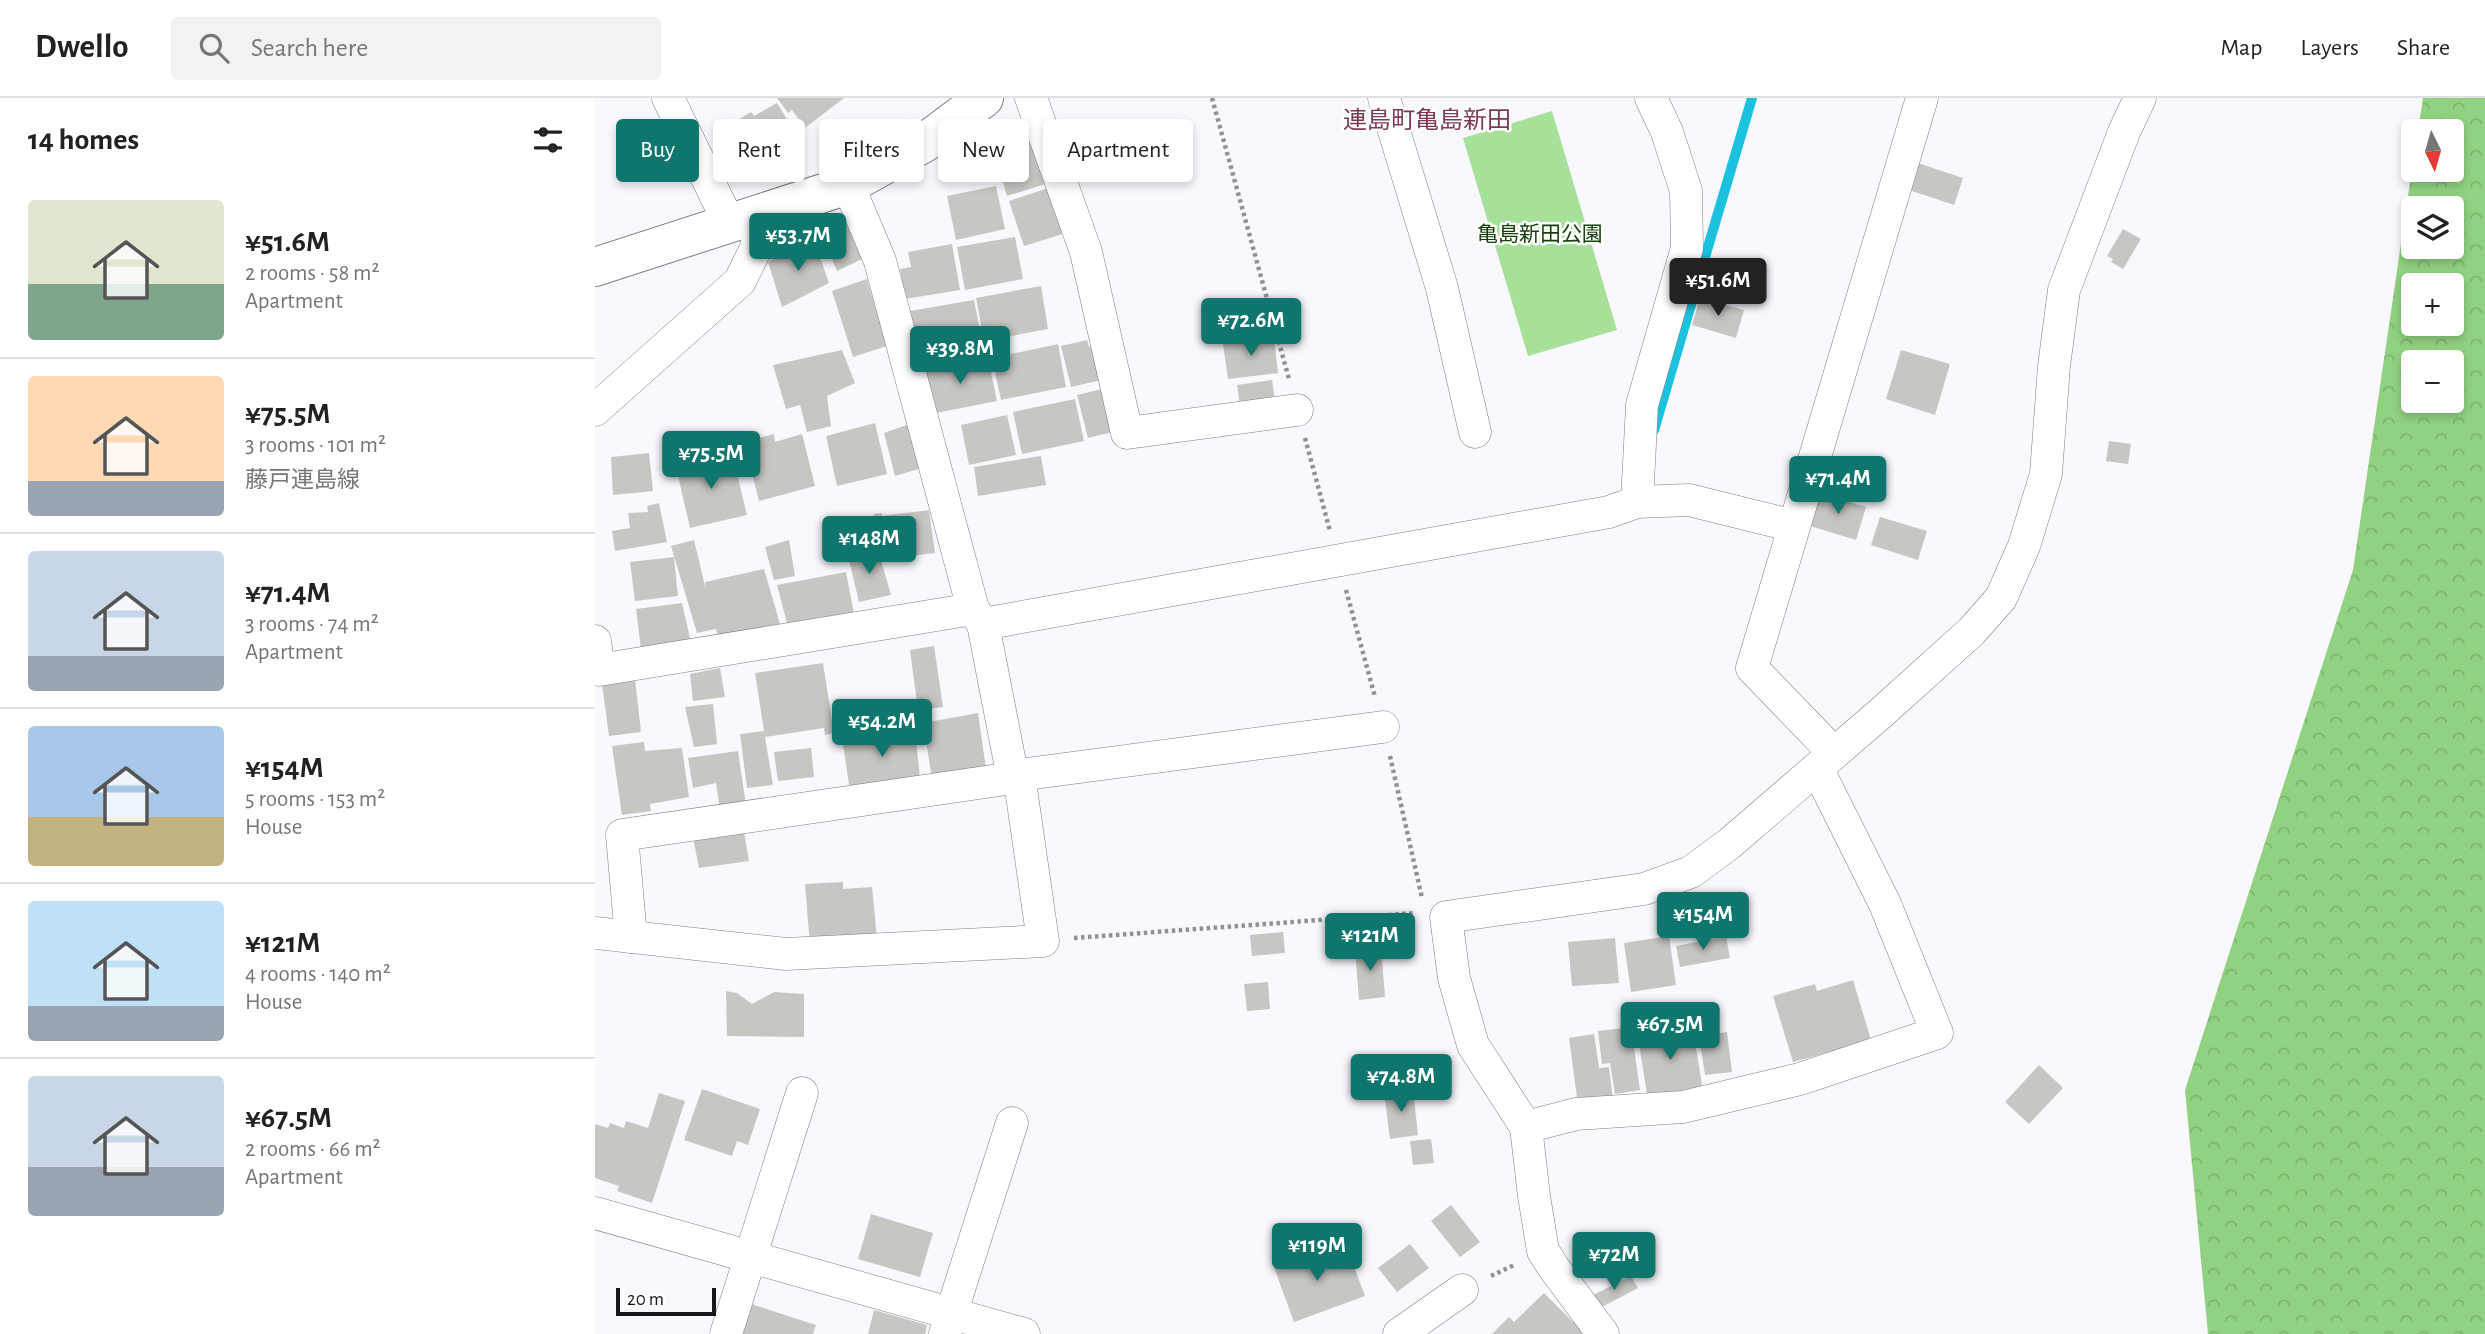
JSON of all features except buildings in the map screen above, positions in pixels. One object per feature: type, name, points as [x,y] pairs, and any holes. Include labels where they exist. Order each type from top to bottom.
[{"type":"main road","points":[[595,267],[848,185],[924,143],[984,98]]},
{"type":"street","points":[[595,410],[740,281],[757,246],[668,98]]},
{"type":"street","points":[[1031,98],[1086,251],[1127,433],[1297,410]]},
{"type":"street","points":[[1384,98],[1442,288],[1475,432]]},
{"type":"street","points":[[1637,502],[1642,405],[1687,248],[1686,191],[1667,132],[1651,98]]},
{"type":"street","points":[[1526,1127],[1576,1114],[1683,1107],[1800,1079],[1937,1033],[1825,760],[1752,668],[1922,98]]},
{"type":"street","points":[[1603,1334],[1543,1251],[1526,1127],[1473,1045],[1436,915],[1644,889],[1691,872],[1729,844],[1972,631],[2001,598],[2024,546],[2046,474],[2054,366],[2064,290],[2124,132],[2140,98]]},
{"type":"street","points":[[595,933],[786,954],[1043,941],[1016,776],[978,616],[880,261],[848,185]]},
{"type":"street","points":[[595,641],[599,670],[1338,562],[1609,512],[1637,502],[1689,500],[1794,526]]},
{"type":"street","points":[[631,937],[622,835],[1016,776],[1383,727]]},
{"type":"street","points":[[726,1334],[802,1093]]},
{"type":"street","points":[[948,1324],[1012,1123]]},
{"type":"street","points":[[595,1213],[750,1257],[948,1324],[1024,1334]]},
{"type":"street","points":[[1399,1334],[1462,1290]]},
{"type":"path","points":[[1043,941],[1436,915],[1212,98]]},
{"type":"path","points":[[1462,1290],[1543,1251]]},
{"type":"green space","points":[[2423,98],[2485,98],[2485,1334],[2208,1334],[2185,1090],[2353,570],[2401,244],[2401,259],[2464,259],[2464,196],[2408,196],[2410,182],[2464,182],[2464,119],[2420,119]]},
{"type":"green space","name":"亀島新田公園","points":[[1552,111],[1617,330],[1528,356],[1463,138]]},
{"type":"waterway","points":[[1654,430],[1752,98]]},
{"type":"district","name":"連島町亀島新田","points":[[1427,121]]}]
